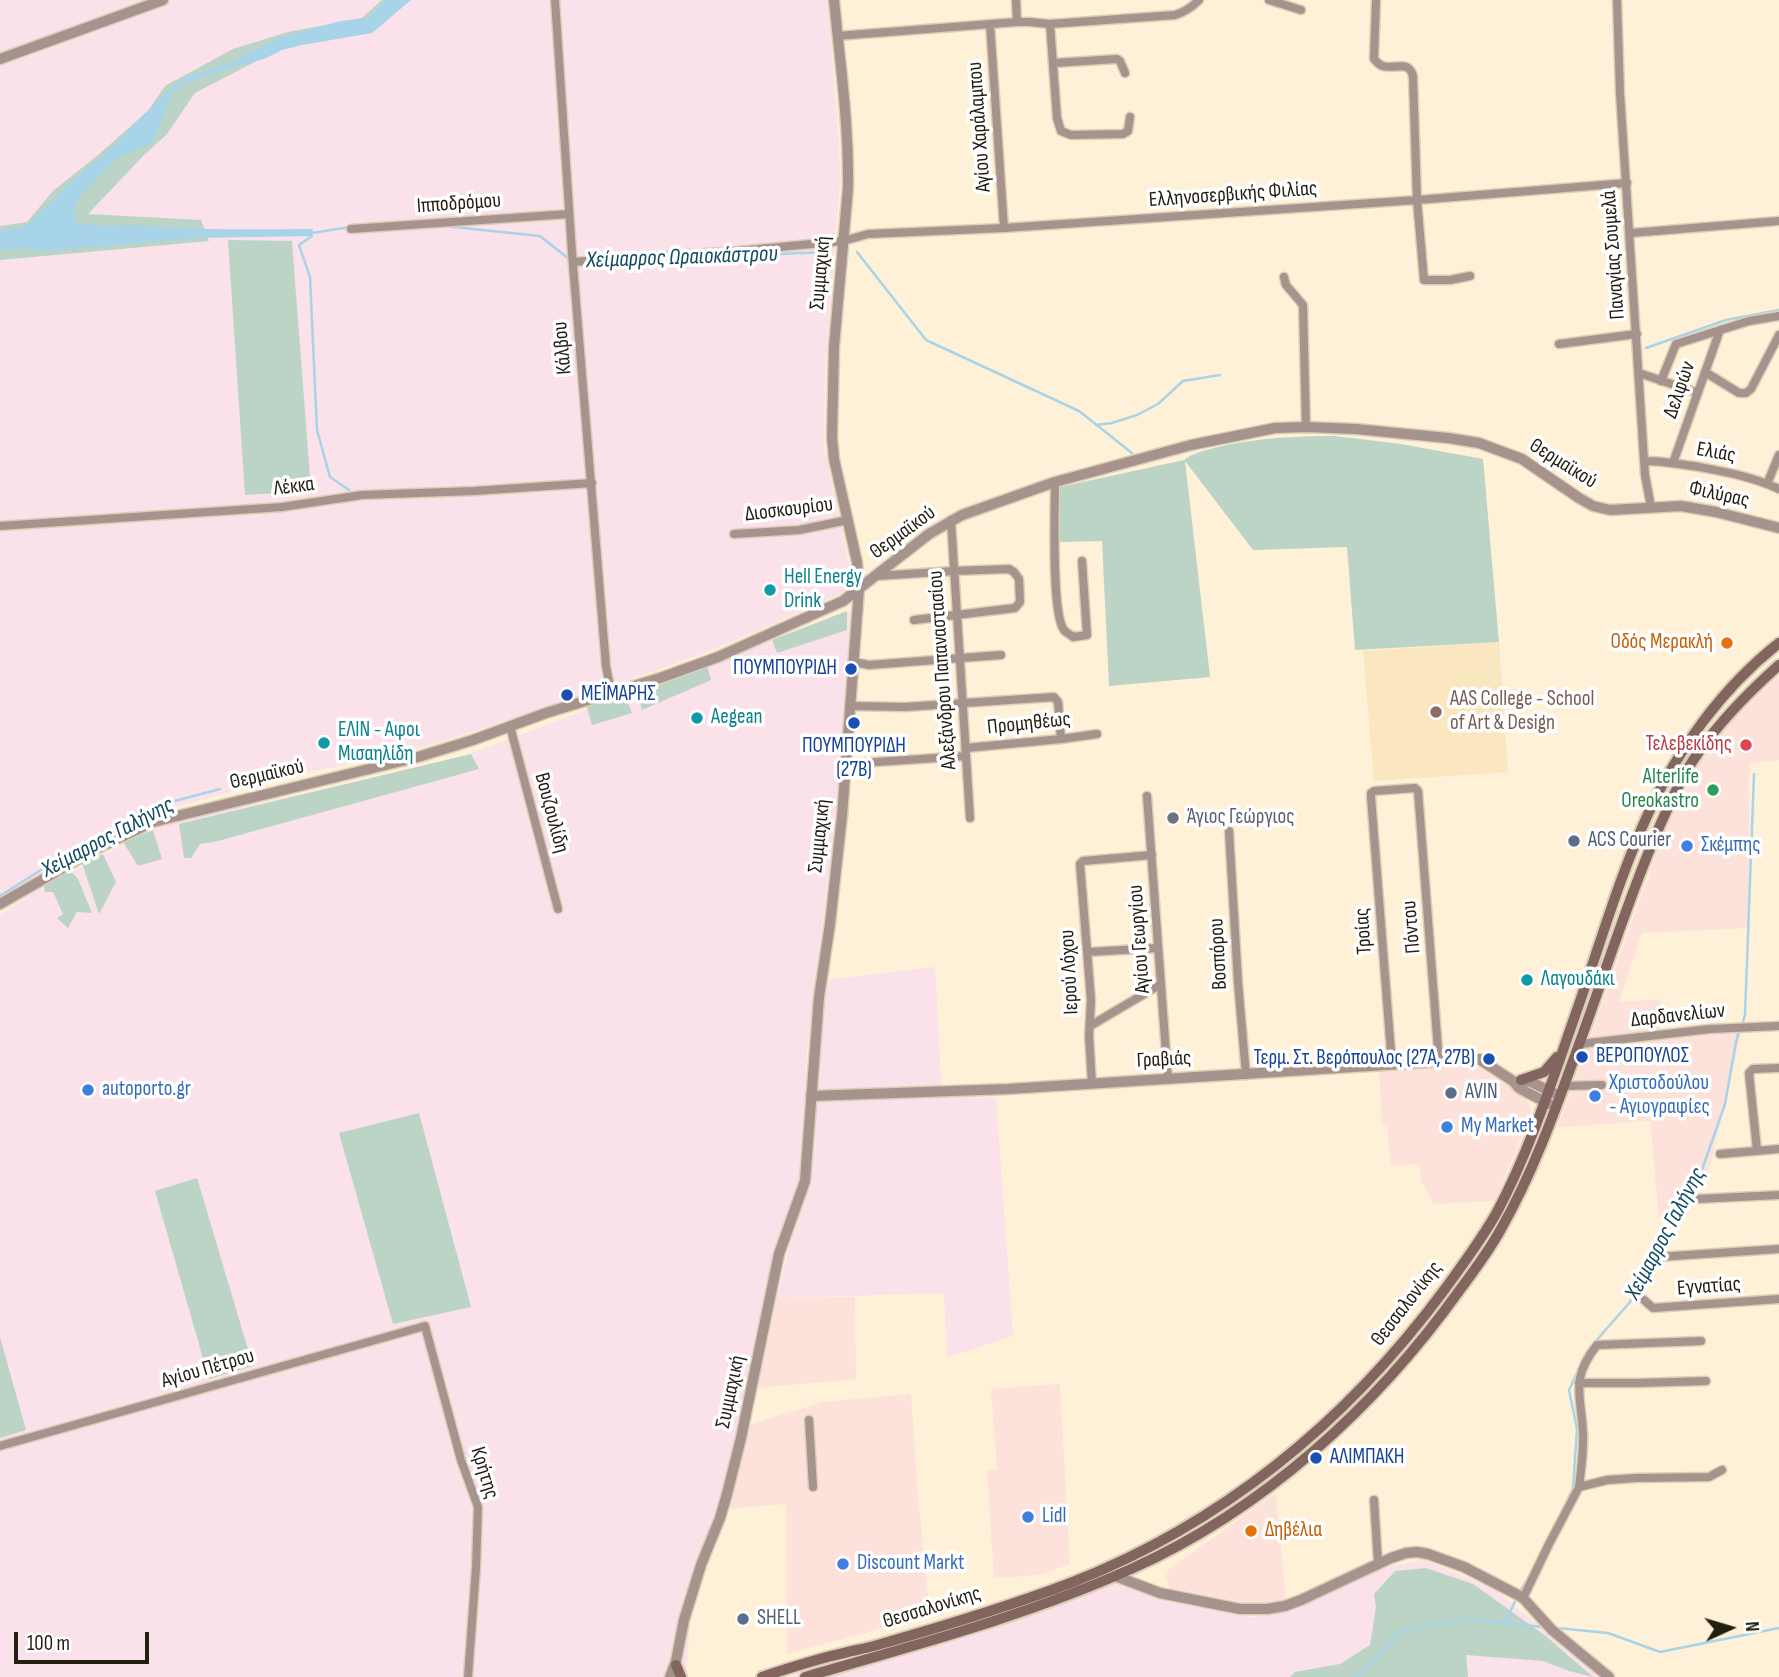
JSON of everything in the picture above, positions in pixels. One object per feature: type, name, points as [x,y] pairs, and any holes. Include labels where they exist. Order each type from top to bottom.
[{"type":"main road","name":"Θεσσαλονίκης","points":[[762,1677],[1027,1599],[1127,1558],[1185,1527],[1260,1476],[1319,1429],[1355,1395],[1389,1360],[1424,1317],[1496,1214],[1547,1096],[1608,916],[1649,810],[1681,754],[1704,721],[1741,677],[1779,643]]},
{"type":"main road","name":"Θεσσαλονίκης","points":[[804,1677],[984,1625],[1134,1568],[1197,1535],[1269,1487],[1330,1436],[1377,1390],[1437,1322],[1494,1241],[1520,1192],[1560,1096],[1633,888],[1681,781],[1697,754],[1746,694],[1779,665]]},
{"type":"main road","points":[[1517,1081],[1544,1072],[1563,1049]]},
{"type":"street","points":[[0,59],[163,0]]},
{"type":"street","name":"Κάλβου","points":[[555,0],[569,214],[606,666],[611,692]]},
{"type":"street","name":"Συμμαχική","points":[[670,1677],[678,1670],[684,1620],[727,1494],[777,1264],[805,1181],[819,997],[836,872],[859,589],[857,562],[834,459],[832,417],[834,347],[848,168],[834,0]]},
{"type":"street","points":[[1016,0],[1017,22]]},
{"type":"street","points":[[838,36],[1017,22],[1050,24],[1175,15],[1184,12],[1199,0]]},
{"type":"street","points":[[1269,0],[1301,10]]},
{"type":"street","points":[[1376,0],[1374,59],[1382,66],[1407,67],[1413,76],[1417,200],[1424,280],[1450,280],[1470,276]]},
{"type":"street","name":"Παναγίας Σουμελά","points":[[1617,0],[1639,373],[1647,491],[1651,507]]},
{"type":"street","name":"Αγίου Χαράλαμπου","points":[[990,24],[1004,228]]},
{"type":"street","points":[[1050,24],[1060,131],[1071,135],[1123,134],[1128,131],[1130,117]]},
{"type":"street","points":[[1054,63],[1117,60],[1125,72]]},
{"type":"street","name":"Ελληνοσερβικής Φιλίας","points":[[573,262],[843,241],[868,234],[1004,228],[1627,183]]},
{"type":"street","name":"Ιπποδρόμου","points":[[351,229],[569,214]]},
{"type":"street","points":[[1630,233],[1779,221]]},
{"type":"street","points":[[1284,277],[1286,285],[1303,305],[1306,427]]},
{"type":"street","points":[[1661,380],[1676,344],[1749,321],[1779,316]]},
{"type":"street","name":"Δελφών","points":[[1672,463],[1720,330]]},
{"type":"street","points":[[1559,344],[1637,334]]},
{"type":"street","points":[[1705,372],[1739,393],[1746,393],[1752,390],[1779,335]]},
{"type":"street","points":[[1639,373],[1698,393]]},
{"type":"street","name":"Θερμαϊκού","points":[[0,904],[96,849],[153,822],[393,764],[473,740],[718,657],[843,601],[951,520],[1055,482],[1191,445],[1275,428],[1405,432],[1479,443],[1522,459],[1593,506],[1609,510],[1651,507]]},
{"type":"street","points":[[1767,484],[1779,455]]},
{"type":"street","name":"Ελιάς","points":[[1645,461],[1744,475],[1779,489]]},
{"type":"street","points":[[1055,482],[1058,615],[1063,629],[1073,637],[1087,635],[1082,561]]},
{"type":"street","name":"Λέκκα","points":[[0,526],[282,507],[362,495],[592,483]]},
{"type":"street","name":"Φιλύρας","points":[[1651,507],[1696,508],[1779,528]]},
{"type":"street","name":"Διοσκουρίου","points":[[734,534],[799,530],[848,520]]},
{"type":"street","name":"Αλεξάνδρου Παπαναστασίου","points":[[951,520],[970,818]]},
{"type":"street","points":[[876,576],[1009,569],[1019,579],[1020,602],[1015,608],[914,620]]},
{"type":"street","points":[[854,663],[869,665],[1001,655]]},
{"type":"street","points":[[850,706],[905,706],[1054,697],[1057,699],[1061,739]]},
{"type":"street","name":"Βουζουλίδη","points":[[510,726],[558,909]]},
{"type":"street","name":"Προμηθέως","points":[[846,764],[966,752],[1097,734]]},
{"type":"street","name":"Πόντου","points":[[1371,793],[1417,789],[1439,1062]]},
{"type":"street","name":"Τροίας","points":[[1371,793],[1392,1065]]},
{"type":"street","name":"Αγίου Γεωργίου","points":[[1147,796],[1168,1080]]},
{"type":"street","name":"Βοσπόρου","points":[[1228,831],[1246,1075]]},
{"type":"street","name":"Ιερού Λόχου","points":[[1092,1084],[1091,1000],[1080,864],[1083,860],[1152,855]]},
{"type":"street","points":[[1088,952],[1158,948]]},
{"type":"street","points":[[1090,1026],[1161,984]]},
{"type":"street","name":"Δαρδανελίων","points":[[1580,1044],[1710,1029],[1779,1026]]},
{"type":"street","name":"Γραβιάς","points":[[811,1096],[1008,1089],[1479,1059],[1517,1081],[1531,1082],[1547,1096],[1560,1096]]},
{"type":"street","points":[[1757,1150],[1750,1071],[1779,1068]]},
{"type":"street","points":[[1560,1096],[1602,1085]]},
{"type":"street","points":[[1720,1154],[1779,1149]]},
{"type":"street","points":[[1698,1199],[1779,1195]]},
{"type":"street","points":[[1658,1257],[1779,1249]]},
{"type":"street","name":"Εγνατίας","points":[[1644,1300],[1653,1308],[1779,1299]]},
{"type":"street","name":"Αγίου Πέτρου","points":[[0,1446],[425,1326]]},
{"type":"street","name":"Κρήτης","points":[[425,1326],[461,1460],[478,1507],[468,1677]]},
{"type":"street","points":[[1523,1598],[1578,1487],[1583,1435],[1578,1383],[1583,1365],[1597,1345],[1701,1341]]},
{"type":"street","points":[[1578,1383],[1706,1381]]},
{"type":"street","points":[[809,1420],[813,1488]]},
{"type":"street","points":[[1578,1487],[1617,1479],[1709,1477],[1722,1470]]},
{"type":"street","points":[[1374,1500],[1378,1563]]},
{"type":"street","points":[[1115,1576],[1160,1593],[1240,1609],[1267,1609],[1301,1600],[1378,1563],[1406,1553],[1428,1554],[1464,1567],[1523,1598],[1552,1630],[1609,1677]]},
{"type":"shaded area","points":[[0,0],[828,0],[840,181],[825,373],[824,446],[849,563],[851,587],[725,645],[484,728],[403,753],[295,775],[149,814],[0,899]]},
{"type":"shaded area","points":[[854,610],[833,839],[807,1051],[802,1176],[767,1294],[724,1493],[690,1621],[686,1677],[0,1677],[0,915],[36,891],[162,824],[445,763]]},
{"type":"shaded area","name":"AAS College - School of Art & Design","points":[[1499,642],[1508,772],[1374,781],[1363,651]]},
{"type":"shaded area","points":[[1779,676],[1779,760],[1749,763],[1750,928],[1642,933],[1619,1002],[1660,999],[1660,1031],[1743,1026],[1712,1159],[1697,1199],[1659,1218],[1650,1121],[1558,1127],[1665,830],[1699,763],[1733,720]]},
{"type":"shaded area","points":[[935,967],[942,1097],[996,1098],[1013,1336],[947,1357],[944,1293],[777,1298],[810,1180],[826,980]]},
{"type":"shaded area","points":[[1472,1064],[1522,1094],[1530,1105],[1531,1112],[1495,1201],[1434,1204],[1421,1181],[1419,1164],[1391,1166],[1387,1126],[1382,1125],[1379,1071]]},
{"type":"shaded area","points":[[855,1297],[856,1379],[757,1388],[777,1298]]},
{"type":"shaded area","name":"Lidl","points":[[1060,1384],[1070,1564],[1040,1575],[994,1578],[987,1470],[997,1469],[991,1389]]},
{"type":"shaded area","points":[[911,1394],[930,1615],[787,1654],[786,1504],[727,1509],[748,1425],[823,1402]]},
{"type":"shaded area","name":"Δηβέλια","points":[[1276,1493],[1286,1601],[1255,1608],[1175,1593],[1170,1589],[1166,1577],[1169,1569]]},
{"type":"shaded area","points":[[1424,1560],[1494,1589],[1602,1677],[789,1677],[951,1630],[1106,1575],[1250,1618],[1301,1606],[1380,1568]]},
{"type":"green space","points":[[382,0],[406,0],[364,34],[287,45],[195,93],[167,134],[88,214],[201,220],[209,241],[0,260],[0,226],[27,222],[53,191],[148,111],[165,86],[233,49],[288,32],[362,18]]},
{"type":"green space","points":[[228,240],[292,241],[311,491],[245,495]]},
{"type":"green space","points":[[1335,436],[1401,444],[1483,459],[1499,642],[1355,650],[1347,547],[1253,550],[1185,461],[1210,677],[1109,686],[1102,541],[1059,542],[1060,487],[1184,460],[1198,452],[1244,442]]},
{"type":"green space","points":[[847,611],[847,630],[777,653],[772,640]]},
{"type":"green space","points":[[706,662],[711,680],[642,710],[636,687]]},
{"type":"green space","points":[[623,690],[632,713],[592,725],[586,704]]},
{"type":"green space","points":[[471,754],[479,769],[200,844],[191,858],[184,858],[179,824]]},
{"type":"green space","points":[[153,830],[162,859],[138,866],[123,842]]},
{"type":"green space","points":[[103,854],[116,882],[99,914],[82,863]]},
{"type":"green space","points":[[68,868],[78,879],[92,913],[77,912],[68,928],[57,918],[63,914],[53,892],[45,892],[44,886]]},
{"type":"green space","points":[[419,1113],[471,1307],[393,1324],[339,1133]]},
{"type":"green space","points":[[197,1178],[253,1366],[209,1379],[155,1191]]},
{"type":"green space","points":[[0,1337],[26,1430],[0,1438]]},
{"type":"green space","points":[[1426,1568],[1473,1584],[1547,1637],[1593,1677],[1543,1661],[1466,1655],[1468,1677],[1290,1677],[1295,1672],[1340,1664],[1370,1645],[1376,1607],[1374,1594],[1395,1571]]},
{"type":"water","points":[[386,0],[411,0],[372,33],[282,50],[264,59],[184,84],[172,93],[154,140],[114,160],[79,198],[73,213],[75,222],[90,225],[313,229],[312,236],[194,238],[47,251],[21,248],[0,251],[0,230],[23,227],[40,213],[72,181],[120,141],[178,82],[235,61],[282,37],[341,21],[368,18]]},
{"type":"waterway","name":"Χείμαρρος Ωραιοκάστρου","points":[[444,226],[540,236],[569,259]]},
{"type":"waterway","name":"Χείμαρρος Ωραιοκάστρου","points":[[312,233],[350,227]]},
{"type":"waterway","name":"Χείμαρρος Ωραιοκάστρου","points":[[311,236],[299,245],[310,277],[317,430],[330,477],[349,490]]},
{"type":"waterway","name":"Χείμαρρος Ωραιοκάστρου","points":[[609,264],[829,252]]},
{"type":"waterway","points":[[857,252],[926,340],[1079,411],[1132,453]]},
{"type":"waterway","points":[[1646,348],[1726,320],[1779,310]]},
{"type":"waterway","points":[[1096,425],[1137,415],[1158,404],[1183,381],[1220,375]]},
{"type":"waterway","name":"Χείμαρρος Γαλήνης","points":[[1742,1025],[1745,1015],[1754,774]]},
{"type":"waterway","name":"Χείμαρρος Γαλήνης","points":[[0,896],[58,859],[131,820],[171,802],[220,789]]},
{"type":"waterway","name":"Χείμαρρος Γαλήνης","points":[[1586,1355],[1630,1302],[1661,1242],[1697,1184],[1725,1104],[1739,1031]]},
{"type":"waterway","name":"Χείμαρρος Γαλήνης","points":[[1560,1516],[1573,1488],[1577,1429],[1569,1390],[1578,1371]]},
{"type":"waterway","name":"Χείμαρρος Γαλήνης","points":[[1519,1593],[1530,1575]]},
{"type":"waterway","name":"Χείμαρρος Γαλήνης","points":[[1505,1623],[1516,1599]]},
{"type":"waterway","name":"Χείμαρρος Γαλήνης","points":[[1356,1677],[1401,1631],[1466,1619],[1543,1627]]},
{"type":"waterway","name":"Χείμαρρος Γαλήνης","points":[[1557,1628],[1608,1633],[1660,1652],[1779,1628]]},
{"type":"place","name":"Hell Energy Drink","points":[[770,590]]},
{"type":"place","name":"Οδός Μερακλή","points":[[1727,643]]},
{"type":"place","name":"ΠΟΥΜΠΟΥΡΙΔΗ","points":[[851,669]]},
{"type":"place","name":"ΜΕΪΜΑΡΗΣ","points":[[567,695]]},
{"type":"place","name":"AAS College - School of Art & Design","points":[[1436,712]]},
{"type":"place","name":"Aegean","points":[[697,718]]},
{"type":"place","name":"ΠΟΥΜΠΟΥΡΙΔΗ (27Β)","points":[[854,723]]},
{"type":"place","name":"ΕΛΙΝ - Αφοι Μισαηλίδη","points":[[324,743]]},
{"type":"place","name":"Τελεβεκίδης","points":[[1746,745]]},
{"type":"place","name":"Alterlife Oreokastro","points":[[1713,790]]},
{"type":"place","name":"Άγιος Γεώργιος","points":[[1173,818]]},
{"type":"place","name":"ACS Courier","points":[[1574,841]]},
{"type":"place","name":"Σκέμπης","points":[[1687,846]]},
{"type":"place","name":"Λαγουδάκι","points":[[1527,980]]},
{"type":"place","name":"ΒΕΡΟΠΟΥΛΟΣ","points":[[1582,1057]]},
{"type":"place","name":"Τερμ. Στ. Βερόπουλος (27Α, 27Β)","points":[[1489,1059]]},
{"type":"place","name":"autoporto.gr","points":[[88,1090]]},
{"type":"place","name":"AVIN","points":[[1451,1093]]},
{"type":"place","name":"Χριστοδούλου - Αγιογραφίες","points":[[1595,1096]]},
{"type":"place","name":"My Market","points":[[1447,1127]]},
{"type":"place","name":"ΑΛΙΜΠΑΚΗ","points":[[1316,1458]]},
{"type":"place","name":"Lidl","points":[[1028,1517]]},
{"type":"place","name":"Δηβέλια","points":[[1251,1531]]},
{"type":"place","name":"Discount Markt","points":[[843,1564]]},
{"type":"place","name":"SHELL","points":[[743,1619]]}]
